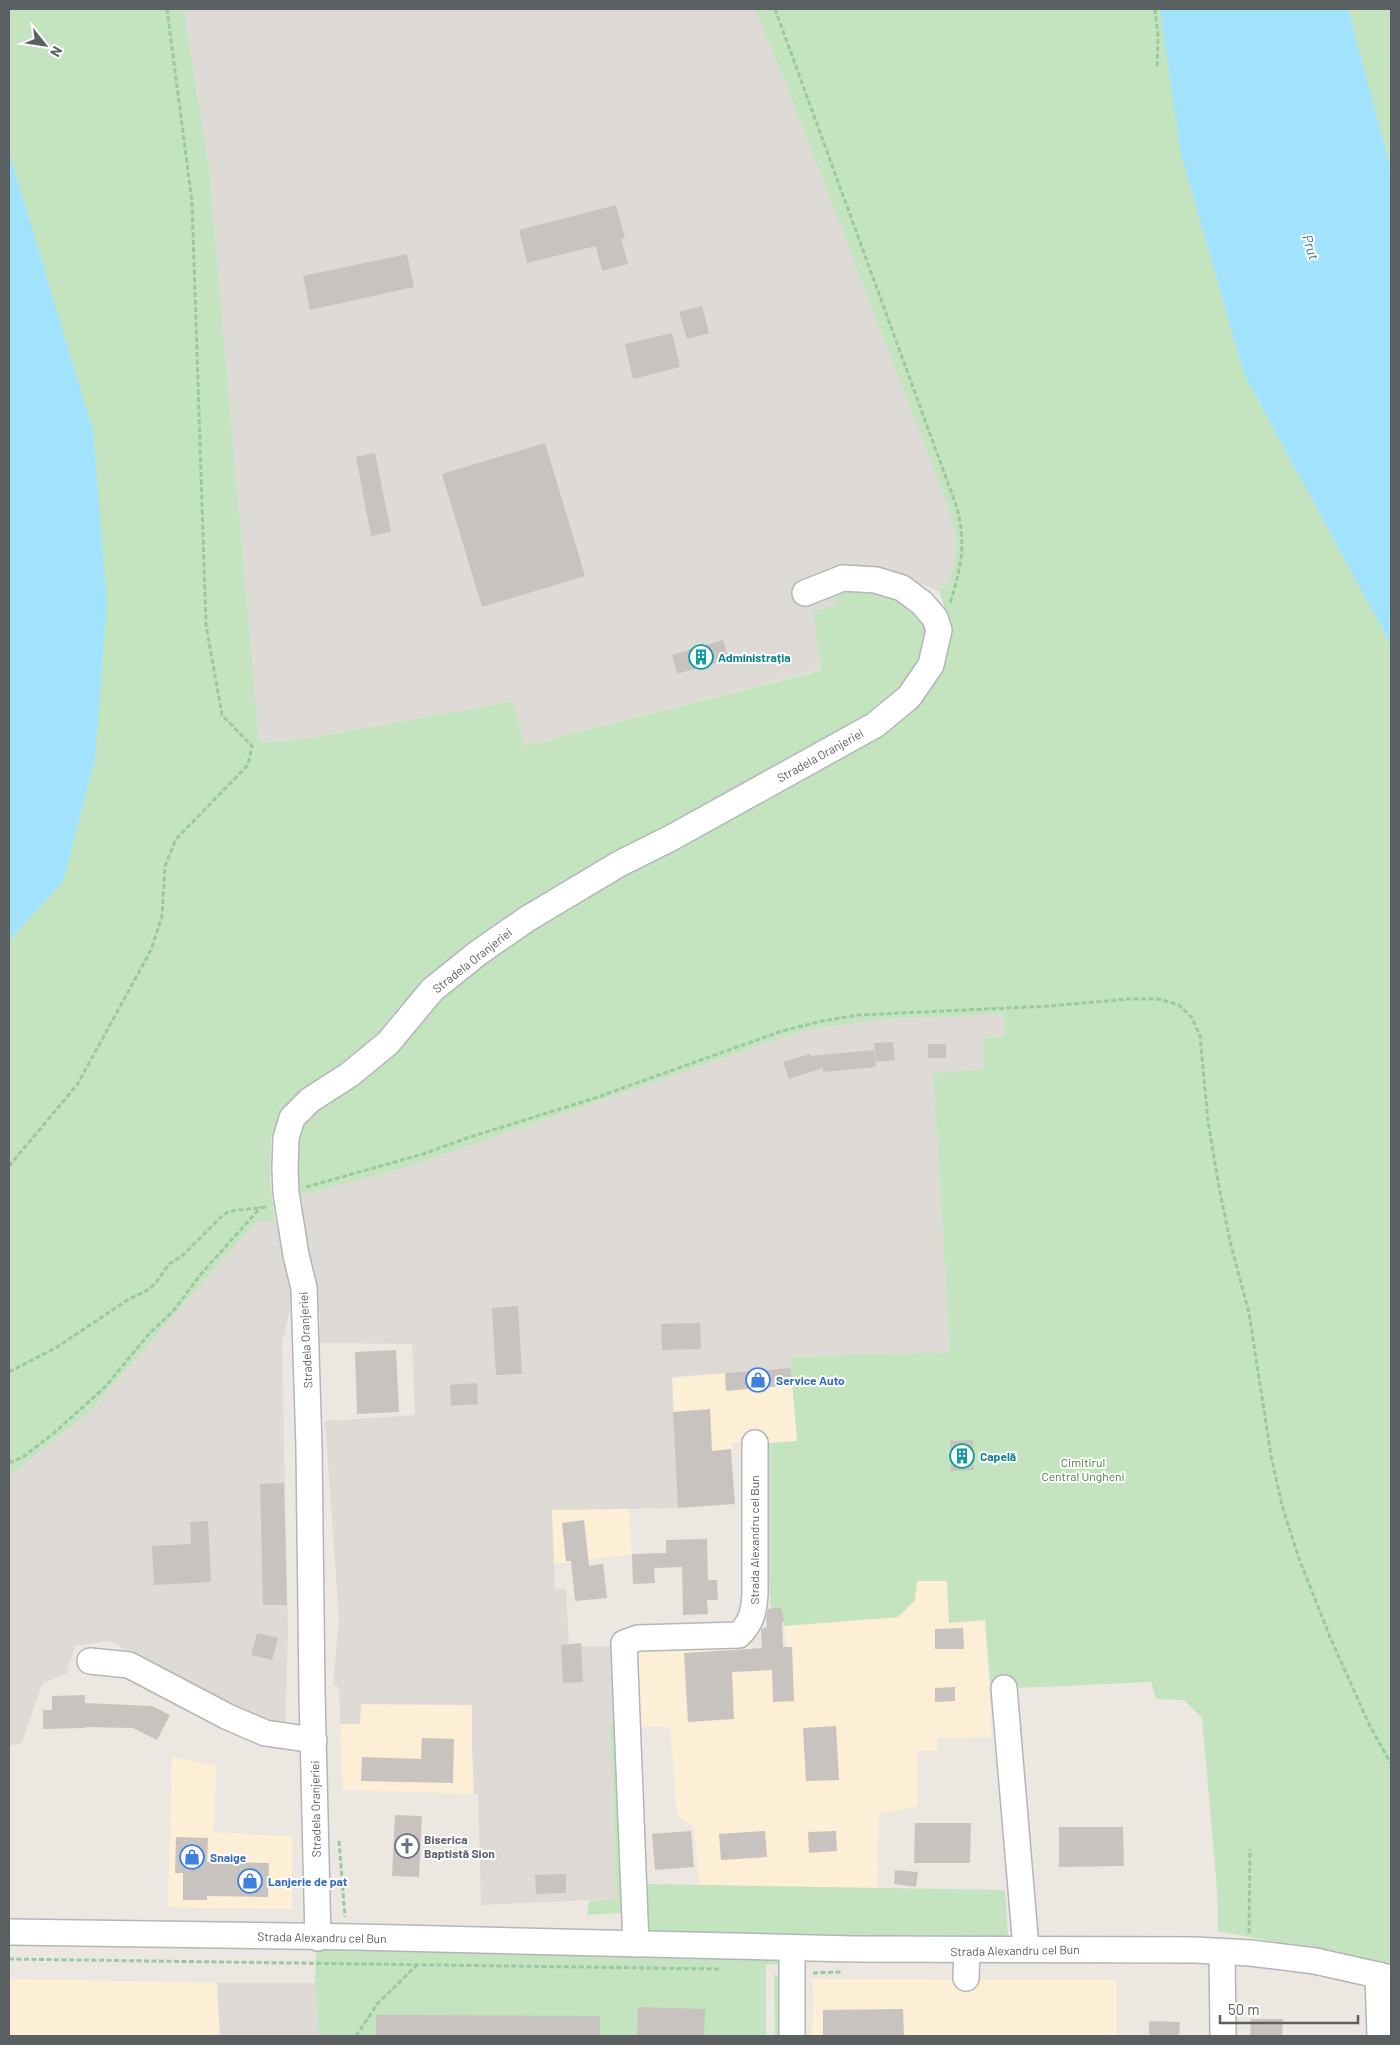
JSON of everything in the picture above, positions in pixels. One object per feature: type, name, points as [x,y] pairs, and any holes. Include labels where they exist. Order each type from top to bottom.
[{"type":"street","points":[[805,593],[843,578],[876,580],[902,588],[922,602],[935,618],[939,630]]},
{"type":"street","name":"Stradela Oranjeriei","points":[[318,1938],[310,1447],[304,1288],[296,1255],[287,1200],[285,1169],[286,1138],[292,1118],[310,1100],[349,1075],[388,1043],[432,990],[478,953],[527,919],[619,864],[671,838],[875,725],[909,698],[931,666],[939,630]]},
{"type":"street","name":"Strada Alexandru cel Bun","points":[[636,1944],[624,1643],[638,1638],[738,1635],[747,1627],[754,1612],[755,1594],[755,1443]]},
{"type":"street","points":[[90,1661],[129,1664],[228,1717],[265,1733],[314,1740]]},
{"type":"street","points":[[1004,1688],[1026,1948]]},
{"type":"street","name":"Strada Alexandru cel Bun","points":[[9,1932],[636,1944],[792,1960],[1026,1948],[1195,1950],[1315,1960],[1385,1977]]},
{"type":"street","points":[[966,1978],[967,1951]]},
{"type":"street","points":[[1222,1953],[1223,2036]]},
{"type":"street","points":[[792,1960],[792,2036]]},
{"type":"street","points":[[1380,2036],[1385,1977]]},
{"type":"path","points":[[9,1166],[77,1084],[151,950],[162,916],[165,866],[176,839],[248,765],[252,746],[222,715],[206,625],[192,202],[167,9]]},
{"type":"path","points":[[775,9],[961,521],[962,559],[947,613],[939,630]]},
{"type":"path","points":[[1155,9],[1158,47],[1157,67]]},
{"type":"path","points":[[9,1372],[57,1347],[129,1299],[146,1291],[155,1284],[169,1264],[189,1250],[223,1215],[287,1200],[470,1137],[592,1099],[625,1086],[707,1060],[782,1031],[822,1021],[858,1015],[1050,1006],[1128,999],[1158,999],[1179,1005],[1192,1018],[1200,1036],[1208,1121],[1219,1187],[1230,1241],[1249,1313],[1273,1469],[1282,1505],[1298,1556],[1330,1637],[1369,1724],[1391,1764]]},
{"type":"path","points":[[9,1463],[23,1457],[54,1433],[106,1386],[148,1335],[174,1310],[201,1274],[260,1207]]},
{"type":"path","points":[[1250,1849],[1250,1954]]},
{"type":"path","points":[[9,1959],[732,1970]]},
{"type":"path","points":[[792,1960],[843,1972]]},
{"type":"path","points":[[356,2036],[378,2003],[417,1965]]},
{"type":"shaded area","points":[[184,9],[755,9],[786,84],[944,496],[956,534],[955,558],[950,582],[939,591],[878,566],[831,567],[836,605],[818,633],[815,634],[822,669],[523,746],[513,701],[306,739],[259,742],[209,168]]},
{"type":"shaded area","points":[[1003,1014],[1005,1036],[983,1038],[983,1069],[933,1073],[950,1352],[790,1357],[791,1368],[672,1377],[678,1508],[552,1510],[555,1589],[566,1589],[569,1646],[615,1646],[619,1720],[610,1725],[617,1899],[481,1905],[478,1794],[474,1794],[472,1705],[361,1704],[360,1724],[340,1724],[339,1687],[333,1686],[339,1619],[325,1421],[415,1415],[412,1344],[320,1343],[320,1316],[295,1197],[410,1166],[805,1030],[889,1019]]},
{"type":"shaded area","points":[[285,1220],[296,1287],[282,1343],[288,1631],[285,1726],[264,1724],[109,1641],[75,1646],[67,1673],[42,1684],[22,1743],[9,1746],[9,1476],[89,1412],[257,1221],[275,1222]]},
{"type":"shaded area","points":[[791,1368],[797,1441],[760,1444],[747,1442],[732,1443],[735,1504],[678,1508],[672,1378]]},
{"type":"shaded area","points":[[629,1508],[632,1554],[554,1564],[551,1510]]},
{"type":"shaded area","points":[[917,1581],[947,1581],[985,1620],[992,1737],[938,1738],[937,1751],[918,1751],[918,1806],[879,1814],[877,1888],[699,1885],[694,1827],[677,1815],[670,1727],[637,1727],[632,1647],[747,1643],[753,1649],[787,1647],[784,1626],[898,1617]]},
{"type":"shaded area","points":[[360,1704],[472,1705],[474,1794],[343,1790],[340,1724],[360,1724]]},
{"type":"shaded area","points":[[172,1757],[216,1766],[214,1832],[292,1837],[292,1909],[168,1907]]},
{"type":"shaded area","points":[[9,1979],[217,1983],[220,2036],[9,2036]]},
{"type":"shaded area","points":[[813,1979],[1117,1980],[1117,2036],[812,2036]]},
{"type":"shaded area","points":[[217,1983],[315,1983],[319,2036],[220,2036]]},
{"type":"green space","points":[[9,9],[184,9],[209,168],[259,742],[306,739],[513,701],[524,746],[822,670],[815,634],[818,633],[812,612],[836,605],[834,590],[891,589],[926,615],[927,655],[881,714],[629,853],[374,1047],[296,1097],[271,1138],[270,1181],[275,1222],[257,1221],[89,1412],[9,1476],[9,940],[63,882],[95,759],[93,431],[9,152]]},
{"type":"green space","name":"Cimitirul Central Ungheni","points":[[755,9],[1160,9],[1184,164],[1244,374],[1391,645],[1391,1963],[1218,1931],[1217,1889],[1202,1718],[1184,1700],[1156,1699],[1151,1682],[991,1689],[985,1620],[949,1623],[947,1581],[917,1581],[915,1600],[898,1617],[784,1626],[781,1607],[771,1609],[760,1444],[797,1441],[790,1357],[950,1352],[933,1073],[983,1069],[983,1038],[1005,1036],[1003,1014],[889,1019],[805,1030],[410,1166],[295,1197],[295,1143],[305,1117],[446,989],[528,929],[886,727],[944,660],[952,630],[939,591],[950,582],[955,558],[956,534],[944,496],[786,84]]},
{"type":"green space","points":[[1348,9],[1391,9],[1391,169]]},
{"type":"green space","points":[[619,1720],[622,1913],[587,1915],[589,1901],[617,1899],[610,1725]]},
{"type":"green space","points":[[646,1884],[1005,1890],[1008,1937],[643,1934]]},
{"type":"green space","points":[[316,1948],[782,1953],[783,1964],[766,1965],[766,2036],[319,2036],[315,1983]]},
{"type":"green space","points":[[774,1974],[781,1978],[784,2036],[775,2036]]},
{"type":"water","name":"Prut","points":[[1160,9],[1348,9],[1391,169],[1391,645],[1244,374],[1181,154]]},
{"type":"water","points":[[9,152],[93,431],[107,602],[95,759],[63,882],[9,940]]},
{"type":"building","points":[[616,205],[625,238],[621,239],[628,264],[602,271],[596,246],[527,263],[519,230]]},
{"type":"building","points":[[407,254],[414,287],[310,310],[303,276]]},
{"type":"building","points":[[702,306],[709,333],[687,339],[679,312]]},
{"type":"building","points":[[672,333],[680,367],[633,379],[625,344]]},
{"type":"building","points":[[545,443],[585,576],[482,607],[442,474]]},
{"type":"building","points":[[375,453],[391,532],[371,536],[356,457]]},
{"type":"building","name":"Administrația","points":[[723,640],[729,659],[677,674],[672,655]]},
{"type":"building","points":[[893,1042],[895,1060],[876,1062],[874,1043]]},
{"type":"building","points":[[928,1044],[946,1044],[946,1058],[928,1058]]},
{"type":"building","points":[[874,1050],[876,1067],[823,1072],[823,1068],[789,1079],[783,1062],[810,1054],[811,1056]]},
{"type":"building","points":[[518,1306],[522,1374],[496,1375],[492,1308]]},
{"type":"building","points":[[700,1323],[701,1349],[662,1350],[661,1324]]},
{"type":"building","points":[[396,1350],[399,1412],[357,1414],[355,1352]]},
{"type":"building","points":[[791,1368],[792,1385],[726,1391],[725,1373]]},
{"type":"building","points":[[477,1383],[478,1404],[451,1406],[450,1385]]},
{"type":"building","points":[[710,1409],[712,1451],[731,1449],[735,1504],[678,1508],[673,1412]]},
{"type":"building","name":"Capelă","points":[[973,1440],[974,1470],[951,1471],[950,1441]]},
{"type":"building","points":[[284,1483],[287,1605],[263,1605],[260,1484]]},
{"type":"building","points":[[584,1520],[589,1566],[603,1564],[607,1598],[575,1601],[571,1561],[566,1561],[562,1523]]},
{"type":"building","points":[[208,1521],[211,1582],[154,1585],[152,1546],[191,1544],[190,1522]]},
{"type":"building","points":[[707,1539],[708,1580],[717,1580],[718,1600],[707,1600],[708,1614],[683,1615],[682,1567],[654,1568],[655,1583],[633,1584],[632,1554],[666,1553],[666,1540]]},
{"type":"building","points":[[781,1607],[784,1621],[782,1622],[783,1647],[792,1647],[794,1701],[773,1702],[772,1670],[732,1672],[734,1719],[688,1722],[684,1653],[762,1648],[761,1629],[767,1627],[768,1609]]},
{"type":"building","points":[[963,1628],[964,1649],[935,1649],[935,1629]]},
{"type":"building","points":[[257,1633],[278,1638],[272,1660],[251,1655]]},
{"type":"building","points":[[581,1643],[583,1682],[563,1683],[561,1645]]},
{"type":"building","points":[[955,1687],[955,1701],[935,1702],[935,1688]]},
{"type":"building","points":[[85,1695],[85,1703],[152,1706],[170,1715],[157,1740],[133,1728],[85,1727],[43,1729],[43,1710],[52,1710],[52,1696]]},
{"type":"building","points":[[836,1726],[839,1780],[806,1781],[803,1728]]},
{"type":"building","points":[[422,1738],[454,1739],[453,1783],[361,1781],[362,1757],[421,1759]]},
{"type":"building","name":"Biserica Baptistă Sion","points":[[395,1815],[422,1816],[419,1877],[392,1876]]},
{"type":"building","points":[[915,1823],[971,1823],[970,1863],[914,1863]]},
{"type":"building","points":[[1059,1827],[1123,1827],[1124,1866],[1059,1867]]},
{"type":"building","points":[[691,1831],[694,1867],[655,1870],[652,1834]]},
{"type":"building","points":[[765,1831],[767,1857],[721,1860],[719,1834]]},
{"type":"building","points":[[836,1831],[837,1851],[809,1853],[808,1832]]},
{"type":"building","points":[[176,1837],[208,1838],[207,1862],[269,1863],[268,1897],[207,1896],[207,1900],[183,1900],[183,1873],[175,1873]]},
{"type":"building","points":[[895,1870],[918,1872],[916,1887],[894,1884]]},
{"type":"building","points":[[566,1874],[566,1893],[536,1894],[535,1875]]},
{"type":"building","points":[[638,2007],[705,2009],[704,2036],[637,2036]]},
{"type":"building","points":[[903,2009],[904,2036],[823,2036],[823,2010]]},
{"type":"building","points":[[376,2015],[600,2016],[600,2036],[376,2036]]},
{"type":"building","points":[[1251,2019],[1283,2019],[1282,2036],[1250,2036]]},
{"type":"building","points":[[1149,2021],[1180,2022],[1179,2036],[1149,2036]]},
{"type":"place","name":"Administrația","points":[[701,657]]},
{"type":"place","name":"Service Auto","points":[[758,1380]]},
{"type":"place","name":"Capelă","points":[[962,1456]]},
{"type":"place","name":"Biserica Baptistă Sion","points":[[407,1846]]},
{"type":"place","name":"Snaige","points":[[192,1857]]},
{"type":"place","name":"Lanjerie de pat","points":[[250,1881]]}]
